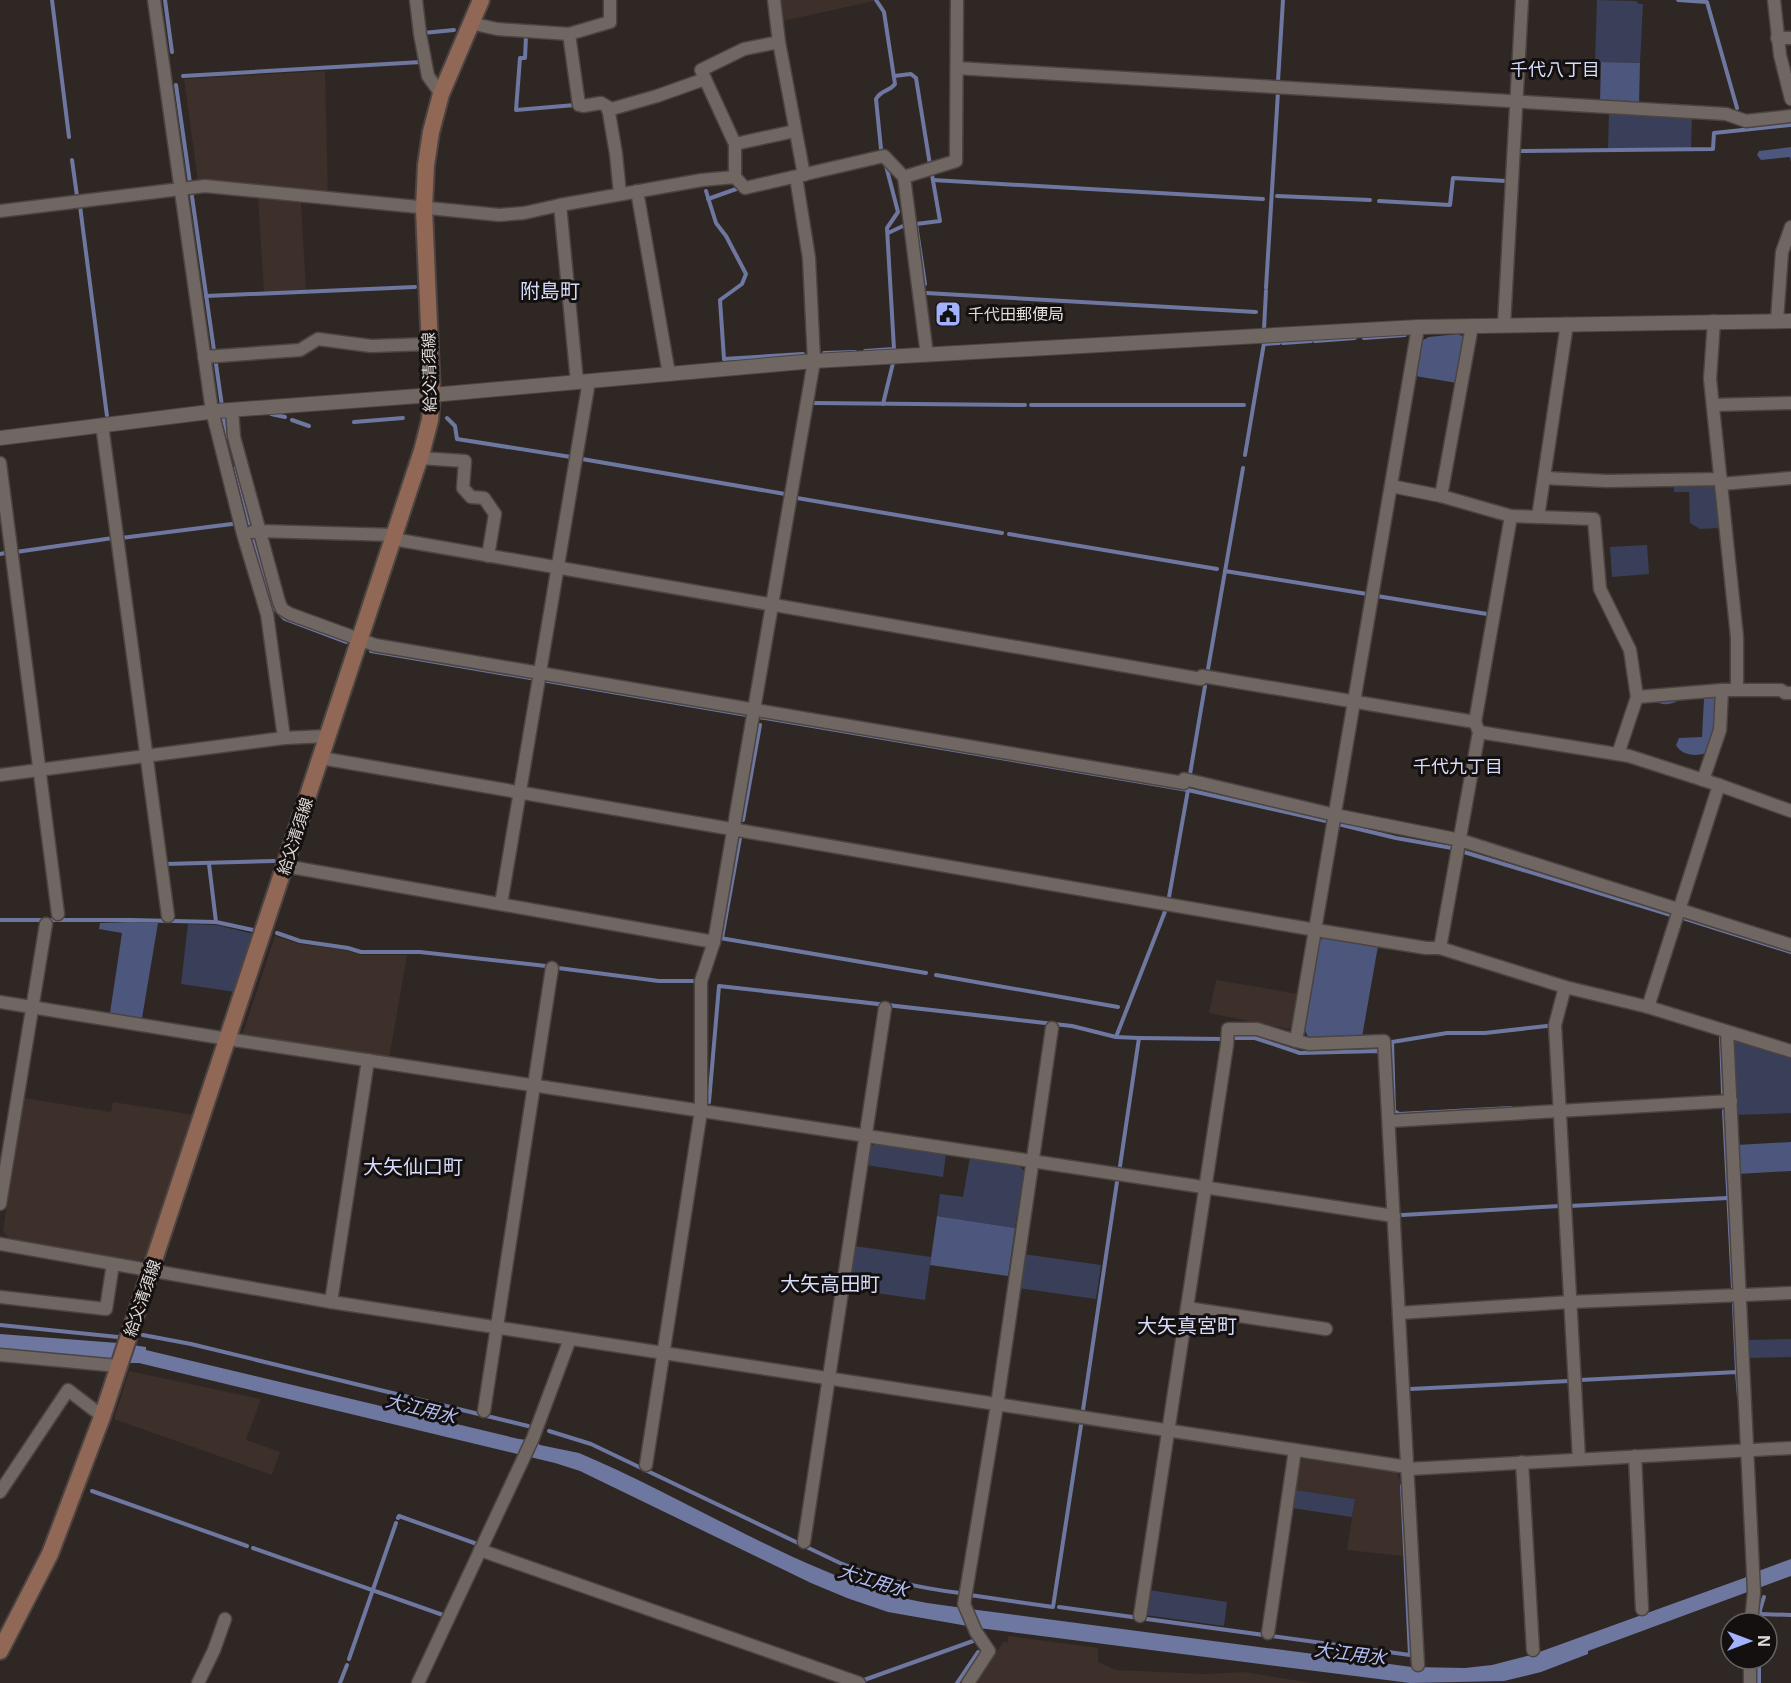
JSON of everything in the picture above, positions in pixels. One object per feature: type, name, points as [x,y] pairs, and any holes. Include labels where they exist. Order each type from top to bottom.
[{"type":"main road","name":"給父清須線","points":[[0,1651],[50,1554],[102,1416],[420,458],[430,420],[432,395],[424,209],[426,165],[431,132],[441,94],[481,0]]},
{"type":"street","points":[[154,0],[188,188],[222,410],[252,532],[282,609],[290,614],[375,645],[539,677],[753,714],[1184,781],[1460,840],[1791,945]]},
{"type":"street","points":[[416,0],[428,76],[441,94]]},
{"type":"street","points":[[470,23],[497,29],[569,34],[610,22],[610,0]]},
{"type":"street","points":[[646,1465],[701,1111],[701,981],[714,942],[814,361],[809,258],[800,176],[774,0]]},
{"type":"street","points":[[904,177],[956,161],[957,0]]},
{"type":"street","points":[[1504,325],[1522,0]]},
{"type":"street","points":[[1774,0],[1777,38],[1791,99]]},
{"type":"street","points":[[569,34],[579,105],[602,103],[608,107],[620,194]]},
{"type":"street","points":[[1777,38],[1791,38]]},
{"type":"street","points":[[779,42],[744,49],[701,70],[735,144],[735,177],[745,188],[884,156],[904,177],[927,355]]},
{"type":"street","points":[[957,68],[1726,114],[1746,121],[1791,116]]},
{"type":"street","points":[[608,110],[705,79]]},
{"type":"street","points":[[735,144],[795,131]]},
{"type":"street","points":[[0,211],[188,188],[499,215],[524,213],[702,180],[735,177]]},
{"type":"street","points":[[637,191],[669,374]]},
{"type":"street","points":[[501,904],[558,569],[583,382],[560,205]]},
{"type":"street","points":[[0,438],[222,410],[432,395],[814,361],[1418,327],[1784,321],[1782,252],[1791,227]]},
{"type":"street","points":[[1714,321],[1710,379],[1737,637],[1737,689]]},
{"type":"street","points":[[1538,517],[1567,324]]},
{"type":"street","points":[[1441,496],[1472,326]]},
{"type":"street","points":[[1296,1041],[1418,327]]},
{"type":"street","points":[[212,356],[300,350],[318,339],[371,346],[429,344]]},
{"type":"street","points":[[1713,405],[1791,403]]},
{"type":"street","points":[[222,410],[234,436],[267,614],[284,738]]},
{"type":"street","points":[[102,425],[168,916]]},
{"type":"street","points":[[420,458],[465,461],[463,488],[471,497],[484,498],[495,514],[488,556]]},
{"type":"street","points":[[0,463],[58,914]]},
{"type":"street","points":[[1544,478],[1721,482],[1791,478]]},
{"type":"street","points":[[1391,486],[1441,496],[1511,516],[1594,519],[1600,589],[1630,650],[1636,698],[1618,754]]},
{"type":"street","points":[[1440,948],[1460,840],[1511,516]]},
{"type":"street","points":[[252,532],[394,537],[558,569],[772,606],[1354,702],[1618,754],[1719,785],[1791,811]]},
{"type":"street","points":[[1636,698],[1737,689],[1782,690],[1785,693],[1791,693]]},
{"type":"street","points":[[1703,780],[1719,730],[1722,690]]},
{"type":"street","points":[[0,775],[284,738],[328,736]]},
{"type":"street","points":[[321,758],[1316,930],[1426,948],[1440,948],[1565,987],[1648,1007],[1791,1051]]},
{"type":"street","points":[[1648,1007],[1719,785]]},
{"type":"street","points":[[285,866],[714,942]]},
{"type":"street","points":[[0,1204],[46,924]]},
{"type":"street","points":[[484,1412],[552,968]]},
{"type":"street","points":[[1565,987],[1555,1025],[1579,1459]]},
{"type":"street","points":[[0,1002],[228,1039],[1394,1216]]},
{"type":"street","points":[[804,1542],[885,1008]]},
{"type":"street","points":[[968,1683],[989,1651],[975,1629],[964,1604],[997,1405],[1052,1028]]},
{"type":"street","points":[[1140,1616],[1228,1029],[1257,1029],[1309,1044],[1384,1041],[1418,1665]]},
{"type":"street","points":[[1727,1032],[1754,1592],[1752,1611]]},
{"type":"street","points":[[331,1302],[368,1060]]},
{"type":"street","points":[[1389,1120],[1731,1101]]},
{"type":"street","points":[[0,1244],[331,1302],[1408,1468],[1791,1448]]},
{"type":"street","points":[[0,1297],[106,1308],[113,1264]]},
{"type":"street","points":[[1399,1313],[1570,1302],[1791,1293]]},
{"type":"street","points":[[1187,1308],[1326,1329]]},
{"type":"street","points":[[418,1683],[533,1438],[570,1340]]},
{"type":"street","points":[[0,1355],[119,1366]]},
{"type":"street","points":[[0,1492],[68,1390],[102,1416]]},
{"type":"street","points":[[1268,1633],[1295,1450]]},
{"type":"street","points":[[1635,1456],[1642,1609]]},
{"type":"street","points":[[1522,1462],[1533,1650]]},
{"type":"street","points":[[480,1550],[859,1683]]},
{"type":"street","points":[[198,1683],[214,1650],[225,1619]]},
{"type":"shaded area","points":[[781,0],[874,0],[874,1],[783,21]]},
{"type":"shaded area","points":[[1597,0],[1636,1],[1643,4],[1640,63],[1595,62]]},
{"type":"shaded area","points":[[1601,62],[1640,63],[1639,103],[1600,102]]},
{"type":"shaded area","points":[[325,71],[328,194],[198,181],[184,79]]},
{"type":"shaded area","points":[[1609,112],[1692,117],[1691,148],[1608,148]]},
{"type":"shaded area","points":[[1791,147],[1791,162],[1790,157],[1761,160],[1757,155],[1759,151]]},
{"type":"shaded area","points":[[258,198],[301,203],[306,290],[264,292]]},
{"type":"shaded area","points":[[1458,334],[1465,337],[1457,383],[1415,376],[1421,341],[1429,337]]},
{"type":"shaded area","points":[[1715,482],[1721,528],[1700,529],[1690,523],[1689,492],[1674,492],[1674,484]]},
{"type":"shaded area","points":[[1647,545],[1649,574],[1612,577],[1610,547]]},
{"type":"shaded area","points":[[1716,694],[1716,726],[1708,752],[1695,755],[1682,751],[1676,745],[1679,738],[1702,737],[1704,699],[1681,698],[1664,704],[1657,703],[1654,698]]},
{"type":"shaded area","points":[[100,923],[158,923],[142,1018],[110,1013],[122,933],[99,929]]},
{"type":"shaded area","points":[[188,924],[216,925],[254,934],[235,992],[181,984]]},
{"type":"shaded area","points":[[275,936],[299,944],[346,950],[362,955],[407,955],[389,1059],[242,1036]]},
{"type":"shaded area","points":[[1327,936],[1378,946],[1362,1037],[1309,1038],[1305,1031],[1320,940]]},
{"type":"shaded area","points":[[1216,980],[1298,994],[1292,1025],[1288,1029],[1209,1013]]},
{"type":"shaded area","points":[[1737,1040],[1791,1056],[1791,1113],[1735,1115],[1731,1044]]},
{"type":"shaded area","points":[[24,1098],[111,1112],[113,1102],[195,1115],[148,1257],[137,1262],[9,1238],[3,1231]]},
{"type":"shaded area","points":[[1791,1142],[1791,1171],[1738,1174],[1737,1145]]},
{"type":"shaded area","points":[[877,1143],[946,1153],[943,1177],[866,1165],[868,1148]]},
{"type":"shaded area","points":[[970,1157],[1019,1165],[1024,1171],[1015,1228],[937,1216],[940,1194],[963,1197]]},
{"type":"shaded area","points":[[937,1216],[1015,1228],[1008,1276],[930,1265]]},
{"type":"shaded area","points":[[854,1246],[931,1257],[925,1300],[848,1289]]},
{"type":"shaded area","points":[[1023,1254],[1101,1265],[1096,1299],[1018,1288]]},
{"type":"shaded area","points":[[0,1334],[146,1347],[146,1350],[579,1453],[655,1488],[769,1546],[846,1579],[906,1599],[970,1609],[1412,1667],[1465,1668],[1492,1665],[1531,1655],[1791,1559],[1791,1576],[1588,1651],[1588,1654],[1541,1672],[1504,1681],[1410,1683],[979,1628],[888,1612],[847,1598],[811,1583],[580,1471],[555,1463],[139,1363],[111,1363],[0,1351]]},
{"type":"shaded area","points":[[1791,1339],[1791,1357],[1749,1358],[1748,1340]]},
{"type":"shaded area","points":[[129,1371],[261,1399],[246,1440],[280,1452],[272,1475],[114,1419]]},
{"type":"shaded area","points":[[1306,1457],[1396,1471],[1400,1480],[1403,1556],[1347,1550],[1355,1499],[1295,1490],[1299,1462]]},
{"type":"shaded area","points":[[1295,1490],[1355,1499],[1352,1517],[1292,1508]]},
{"type":"shaded area","points":[[1149,1590],[1227,1602],[1224,1626],[1145,1615]]},
{"type":"shaded area","points":[[1008,1636],[1098,1648],[1098,1662],[1116,1670],[1205,1674],[1243,1672],[1312,1683],[976,1683],[1003,1642],[1008,1642]]},
{"type":"waterway","points":[[52,0],[69,137]]},
{"type":"waterway","points":[[165,0],[172,52]]},
{"type":"waterway","points":[[876,0],[884,12],[895,84],[876,99],[881,149]]},
{"type":"waterway","points":[[1278,81],[1283,0]]},
{"type":"waterway","points":[[1678,0],[1707,2],[1737,108]]},
{"type":"waterway","points":[[423,33],[454,30]]},
{"type":"waterway","points":[[524,36],[526,36],[525,58],[520,58],[516,110],[575,105]]},
{"type":"waterway","points":[[183,76],[421,62],[420,60]]},
{"type":"waterway","points":[[894,76],[911,74],[916,78],[930,165]]},
{"type":"waterway","points":[[176,85],[228,437]]},
{"type":"waterway","points":[[1266,288],[1278,92]]},
{"type":"waterway","points":[[1520,151],[1713,149],[1714,133],[1790,125]]},
{"type":"waterway","points":[[72,160],[77,196]]},
{"type":"waterway","points":[[865,351],[894,349],[887,228],[898,212],[885,162]]},
{"type":"waterway","points":[[925,284],[916,224],[940,221],[932,175]]},
{"type":"waterway","points":[[1379,201],[1450,205],[1453,178],[1506,181]]},
{"type":"waterway","points":[[933,180],[1263,199]]},
{"type":"waterway","points":[[708,199],[739,188]]},
{"type":"waterway","points":[[706,191],[716,223],[726,236],[746,274],[742,284],[720,300],[724,359],[803,354]]},
{"type":"waterway","points":[[1277,196],[1370,200]]},
{"type":"waterway","points":[[80,206],[107,416]]},
{"type":"waterway","points":[[888,233],[903,226]]},
{"type":"waterway","points":[[206,296],[415,287]]},
{"type":"waterway","points":[[1264,329],[1266,291]]},
{"type":"waterway","points":[[926,293],[1256,312]]},
{"type":"waterway","points":[[1364,338],[1405,335]]},
{"type":"waterway","points":[[1315,341],[1355,338]]},
{"type":"waterway","points":[[1283,343],[1311,341]]},
{"type":"waterway","points":[[1245,455],[1264,343]]},
{"type":"waterway","points":[[1264,344],[1279,343]]},
{"type":"waterway","points":[[824,353],[855,352]]},
{"type":"waterway","points":[[883,404],[893,363]]},
{"type":"waterway","points":[[814,403],[1025,405]]},
{"type":"waterway","points":[[1031,405],[1244,405]]},
{"type":"waterway","points":[[271,414],[285,417]]},
{"type":"waterway","points":[[354,422],[403,418]]},
{"type":"waterway","points":[[447,418],[455,426],[457,439],[571,457]]},
{"type":"waterway","points":[[292,420],[309,426]]},
{"type":"waterway","points":[[582,459],[785,494]]},
{"type":"waterway","points":[[236,468],[274,608],[285,619],[346,642]]},
{"type":"waterway","points":[[1208,669],[1243,468]]},
{"type":"waterway","points":[[797,498],[1002,533]]},
{"type":"waterway","points":[[121,538],[232,524]]},
{"type":"waterway","points":[[1009,534],[1217,569]]},
{"type":"waterway","points":[[16,552],[113,538]]},
{"type":"waterway","points":[[0,554],[5,553]]},
{"type":"waterway","points":[[1225,571],[1367,594]]},
{"type":"waterway","points":[[1377,596],[1487,614]]},
{"type":"waterway","points":[[371,651],[1188,790],[1326,821]]},
{"type":"waterway","points":[[1190,774],[1205,686]]},
{"type":"waterway","points":[[743,820],[760,725]]},
{"type":"waterway","points":[[1169,897],[1188,790]]},
{"type":"waterway","points":[[1338,824],[1452,848]]},
{"type":"waterway","points":[[722,938],[740,838]]},
{"type":"waterway","points":[[1464,852],[1671,915]]},
{"type":"waterway","points":[[165,864],[274,861]]},
{"type":"waterway","points":[[209,864],[216,922]]},
{"type":"waterway","points":[[1120,1166],[1139,1038],[1116,1037],[1166,909]]},
{"type":"waterway","points":[[1683,918],[1791,952]]},
{"type":"waterway","points":[[0,920],[216,922],[253,930]]},
{"type":"waterway","points":[[277,933],[300,941],[361,952],[420,952],[546,966]]},
{"type":"waterway","points":[[720,938],[926,973]]},
{"type":"waterway","points":[[558,968],[659,981],[693,981]]},
{"type":"waterway","points":[[936,975],[1118,1007]]},
{"type":"waterway","points":[[709,1102],[719,986],[1072,1026],[1116,1037]]},
{"type":"waterway","points":[[1511,1108],[1399,1114],[1394,1111],[1392,1042],[1447,1033],[1485,1033],[1547,1026]]},
{"type":"waterway","points":[[1721,1036],[1723,1093]]},
{"type":"waterway","points":[[1139,1038],[1222,1039]]},
{"type":"waterway","points":[[1233,1038],[1255,1038],[1300,1053],[1379,1051],[1380,1054]]},
{"type":"waterway","points":[[1724,1111],[1733,1288]]},
{"type":"waterway","points":[[1083,1410],[1117,1182]]},
{"type":"waterway","points":[[1569,1206],[1728,1198]]},
{"type":"waterway","points":[[1402,1215],[1560,1206]]},
{"type":"waterway","points":[[1734,1304],[1737,1372]]},
{"type":"waterway","points":[[0,1325],[118,1337]]},
{"type":"waterway","name":"大江用水","points":[[143,1335],[191,1344],[528,1426]]},
{"type":"waterway","points":[[1580,1380],[1737,1372],[1739,1397]]},
{"type":"waterway","points":[[1410,1389],[1569,1381]]},
{"type":"waterway","points":[[970,1595],[1053,1607],[1081,1425]]},
{"type":"waterway","name":"大江用水","points":[[549,1431],[591,1444],[840,1563],[899,1582],[960,1593]]},
{"type":"waterway","name":"大江用水","points":[[1059,1607],[1410,1655],[1402,1486]]},
{"type":"waterway","points":[[92,1491],[247,1546]]},
{"type":"waterway","points":[[398,1518],[399,1516],[477,1544]]},
{"type":"waterway","points":[[349,1659],[396,1523]]},
{"type":"waterway","points":[[253,1548],[443,1615]]},
{"type":"waterway","points":[[1760,1611],[1764,1597]]},
{"type":"waterway","points":[[1779,1615],[1791,1615]]},
{"type":"waterway","points":[[861,1680],[973,1641]]},
{"type":"waterway","points":[[957,1683],[978,1652]]},
{"type":"waterway","points":[[340,1683],[347,1665]]},
{"type":"waterway","points":[[1759,1671],[1759,1683]]},
{"type":"place","name":"千代田郵便局","points":[[948,314]]},
{"type":"district","name":"千代八丁目","points":[[1555,70]]},
{"type":"district","name":"附島町","points":[[550,291]]},
{"type":"district","name":"千代九丁目","points":[[1458,767]]},
{"type":"district","name":"大矢仙口町","points":[[413,1167]]},
{"type":"district","name":"大矢高田町","points":[[830,1284]]},
{"type":"district","name":"大矢真宮町","points":[[1187,1326]]}]
